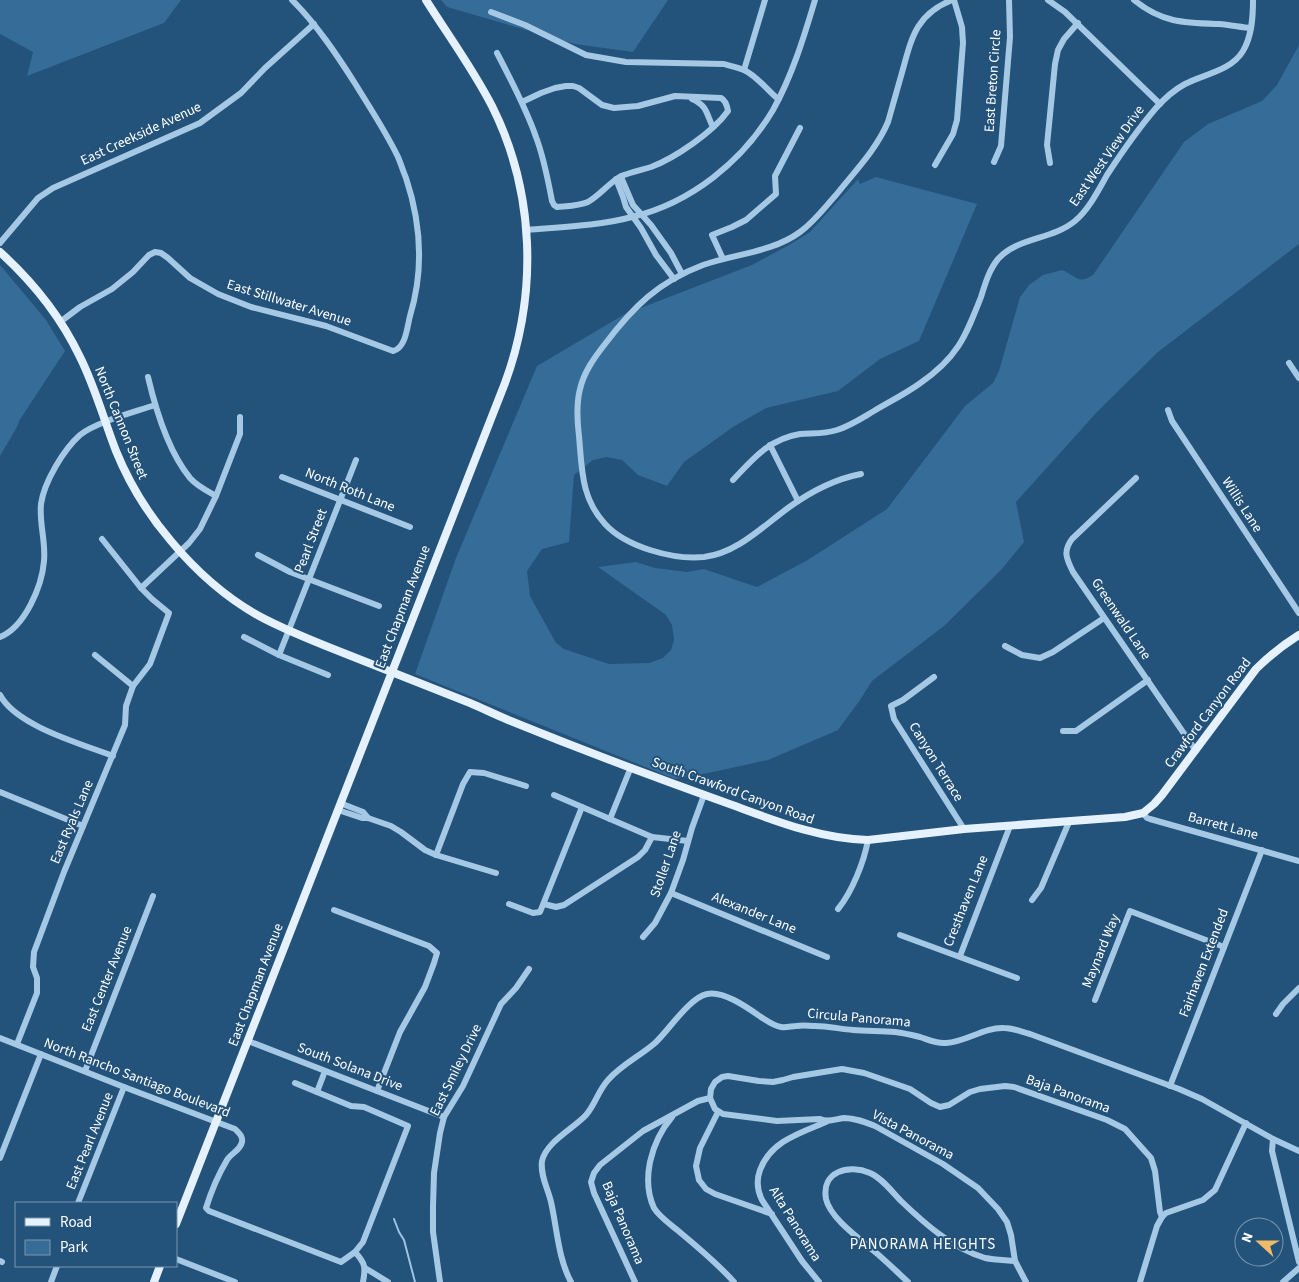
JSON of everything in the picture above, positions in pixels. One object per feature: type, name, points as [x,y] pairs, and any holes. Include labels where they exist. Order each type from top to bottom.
[{"type":"main road","name":"East Chapman Avenue","points":[[178,1219],[511,366],[521,325],[526,295],[527,230],[521,187],[509,144],[481,85],[426,0]]},
{"type":"main road","name":"North Cannon Street","points":[[0,252],[32,284],[60,322],[81,359],[122,464],[135,490],[160,527],[180,552],[202,574],[229,596],[260,617],[289,631],[391,672]]},
{"type":"main road","name":"Crawford Canyon Road","points":[[1143,813],[1154,804],[1196,751],[1256,668],[1283,645],[1299,635]]},
{"type":"main road","name":"South Crawford Canyon Road","points":[[391,672],[631,768],[792,827],[817,834],[854,840],[868,840],[1125,817],[1143,813]]},
{"type":"main road","points":[[154,1282],[160,1267]]},
{"type":"street","points":[[292,0],[314,24]]},
{"type":"street","points":[[744,70],[765,0]]},
{"type":"street","points":[[527,230],[591,224],[642,215],[690,193],[719,172],[734,160],[757,134],[773,109],[790,75],[815,0]]},
{"type":"street","points":[[862,474],[839,480],[798,501],[738,545],[722,553],[690,558],[646,549],[629,542],[608,528],[593,509],[586,492],[576,412],[582,380],[590,364],[623,321],[645,298],[682,274],[723,259],[783,242],[799,232],[819,214],[866,159],[882,135],[888,122],[914,34],[926,17],[934,10],[953,0],[962,27],[963,42],[957,120],[953,134],[934,166]]},
{"type":"street","name":"East Breton Circle","points":[[994,162],[1001,146],[1010,37],[1009,0]]},
{"type":"street","points":[[1048,0],[1078,23],[1160,104]]},
{"type":"street","points":[[1134,0],[1148,10],[1174,21],[1251,28]]},
{"type":"street","name":"East West View Drive","points":[[733,480],[756,455],[770,445],[789,436],[832,432],[848,426],[903,394],[939,369],[950,358],[969,328],[992,268],[998,259],[1021,243],[1067,227],[1081,216],[1134,135],[1160,104],[1182,86],[1222,69],[1237,59],[1243,52],[1251,28],[1254,0]]},
{"type":"street","points":[[491,12],[525,25],[586,54],[626,62],[724,64],[744,70],[778,99]]},
{"type":"street","points":[[1050,163],[1048,145],[1054,64],[1064,39],[1078,23]]},
{"type":"street","name":"East Creekside Avenue","points":[[0,243],[38,198],[53,188],[200,123],[241,93],[265,68],[314,24]]},
{"type":"street","name":"East Stillwater Avenue","points":[[60,322],[112,289],[133,272],[149,255],[155,252],[161,253],[168,258],[190,278],[218,294],[251,307],[326,326],[393,351],[396,351],[402,345],[413,307],[420,265],[418,226],[411,193],[398,157],[383,129],[344,66],[314,24]]},
{"type":"street","points":[[497,53],[522,102],[536,136],[547,173],[552,201],[558,207],[588,202],[618,178],[664,162],[688,147],[713,127],[728,111],[728,107],[721,98],[675,96],[638,106],[614,108],[602,105],[579,88],[573,86],[541,92],[522,102]]},
{"type":"street","points":[[689,97],[699,102],[706,109],[713,127]]},
{"type":"street","points":[[723,259],[712,235],[746,220],[776,194],[775,176],[800,128]]},
{"type":"street","points":[[618,178],[634,205],[671,253],[682,274]]},
{"type":"street","points":[[618,178],[626,207],[641,228],[656,255],[674,279]]},
{"type":"street","points":[[1289,363],[1299,378]]},
{"type":"street","points":[[148,377],[155,405],[180,463],[191,479],[203,489],[216,496]]},
{"type":"street","points":[[0,637],[13,629],[23,619],[31,606],[44,561],[44,541],[40,517],[41,502],[57,465],[69,447],[81,435],[94,427],[155,405]]},
{"type":"street","name":"Willis Lane","points":[[1168,410],[1172,421],[1299,613]]},
{"type":"street","points":[[102,539],[141,588],[180,552],[200,529],[216,496],[240,434],[240,417]]},
{"type":"street","points":[[770,445],[798,501]]},
{"type":"street","name":"Pearl Street","points":[[279,655],[356,460]]},
{"type":"street","name":"North Roth Lane","points":[[282,477],[410,527]]},
{"type":"street","name":"Greenwald Lane","points":[[1136,478],[1072,539],[1067,546],[1066,553],[1073,572],[1196,751]]},
{"type":"street","points":[[258,555],[290,572],[379,606]]},
{"type":"street","name":"East Ryals Lane","points":[[18,1044],[37,993],[37,978],[33,967],[34,952],[125,725],[126,706],[133,686],[150,664],[169,613],[152,600],[141,588]]},
{"type":"street","points":[[1005,646],[1022,655],[1040,658],[1053,652],[1104,618]]},
{"type":"street","points":[[244,637],[279,655],[328,675]]},
{"type":"street","points":[[96,656],[133,686]]},
{"type":"street","name":"Canyon Terrace","points":[[934,677],[903,700],[891,706],[894,719],[964,830]]},
{"type":"street","points":[[1063,731],[1076,730],[1148,680]]},
{"type":"street","points":[[0,695],[18,715],[44,730],[113,756]]},
{"type":"street","points":[[610,820],[631,768]]},
{"type":"street","points":[[436,855],[470,772],[484,773],[526,786]]},
{"type":"street","points":[[0,792],[83,826]]},
{"type":"street","points":[[554,795],[652,838],[688,841]]},
{"type":"street","name":"Stoller Lane","points":[[643,938],[655,923],[671,893],[704,795]]},
{"type":"street","points":[[339,807],[362,818],[368,818],[391,826],[425,850],[436,855],[496,873]]},
{"type":"street","points":[[509,904],[533,913],[537,914],[540,912],[582,807]]},
{"type":"street","name":"Barrett Lane","points":[[1143,813],[1150,820],[1299,861]]},
{"type":"street","points":[[1032,900],[1042,888],[1069,822]]},
{"type":"street","name":"Cresthaven Lane","points":[[900,935],[960,956],[1010,826]]},
{"type":"street","points":[[544,904],[556,907],[564,905],[638,857],[652,838]]},
{"type":"street","points":[[838,909],[846,900],[852,887],[868,840]]},
{"type":"street","name":"Fairhaven Extended","points":[[1170,1086],[1262,850]]},
{"type":"street","name":"Alexander Lane","points":[[671,893],[827,957]]},
{"type":"street","name":"East Center Avenue","points":[[84,1071],[153,896]]},
{"type":"street","points":[[334,910],[429,946],[437,952],[425,987],[400,1032],[377,1091]]},
{"type":"street","name":"Maynard Way","points":[[1095,1000],[1130,912],[1224,947]]},
{"type":"street","points":[[960,956],[1017,978]]},
{"type":"street","name":"East Smiley Drive","points":[[440,1282],[433,1232],[433,1207],[434,1174],[444,1117],[464,1086],[501,1004],[519,984],[529,969]]},
{"type":"street","points":[[1276,1014],[1299,988]]},
{"type":"street","name":"Circula Panorama","points":[[571,1282],[562,1262],[552,1207],[542,1174],[542,1162],[546,1152],[587,1114],[602,1088],[614,1074],[656,1042],[698,997],[708,994],[714,993],[738,1002],[774,1025],[782,1027],[799,1025],[894,1032],[945,1043],[956,1042],[996,1028],[1006,1027],[1030,1034],[1202,1099],[1273,1139],[1299,1151]]},
{"type":"street","name":"North Rancho Santiago Boulevard","points":[[0,1038],[235,1129],[241,1135],[242,1140],[239,1149],[227,1158],[206,1208],[209,1211],[341,1262],[355,1252]]},
{"type":"street","name":"South Solana Drive","points":[[248,1041],[444,1117]]},
{"type":"street","points":[[0,1158],[41,1054]]},
{"type":"street","name":"Baja Panorama","points":[[635,1282],[594,1194],[591,1182],[594,1173],[600,1165],[643,1131],[698,1101],[710,1098],[711,1089],[715,1082],[722,1077],[728,1076],[773,1082],[842,1069],[864,1073],[910,1088],[931,1103],[940,1106],[948,1105],[970,1092],[980,1089],[996,1086],[1014,1087],[1107,1120],[1125,1129],[1151,1158],[1162,1217]]},
{"type":"street","points":[[317,1092],[325,1071]]},
{"type":"street","points":[[295,1083],[351,1106],[364,1107],[408,1126],[362,1242],[355,1252],[365,1268],[388,1282]]},
{"type":"street","name":"East Pearl Avenue","points":[[78,1202],[124,1087]]},
{"type":"street","points":[[710,1098],[718,1112],[700,1148],[696,1166],[702,1186],[710,1192],[772,1214]]},
{"type":"street","name":"Vista Panorama","points":[[718,1112],[777,1121],[820,1119],[826,1122],[844,1118],[858,1120],[870,1124],[943,1164],[978,1188],[998,1209],[1007,1222],[1015,1261],[1026,1282]]},
{"type":"street","points":[[675,1114],[662,1130],[653,1149],[648,1175],[650,1197],[661,1216],[734,1282]]},
{"type":"street","name":"Alta Panorama","points":[[819,1282],[806,1267],[759,1194],[758,1186],[759,1174],[764,1161],[779,1144],[826,1122]]},
{"type":"street","points":[[1140,1282],[1157,1226],[1162,1217],[1203,1200],[1215,1190],[1246,1123]]},
{"type":"street","points":[[1273,1139],[1272,1151],[1299,1262]]},
{"type":"street","points":[[908,1282],[841,1222],[830,1208],[826,1199],[826,1190],[832,1176],[840,1171],[849,1169],[871,1174],[885,1184],[923,1221],[964,1250],[985,1258],[1015,1261]]},
{"type":"street","points":[[178,1261],[235,1282]]},
{"type":"street","points":[[51,1282],[57,1267]]},
{"type":"street","points":[[363,1282],[365,1268]]},
{"type":"street","points":[[1283,1282],[1299,1268]]},
{"type":"green space","points":[[0,0],[181,0],[164,23],[27,76],[33,52],[0,34]]},
{"type":"green space","points":[[441,0],[668,0],[633,52],[575,44],[447,7]]},
{"type":"green space","points":[[1299,45],[1299,244],[1158,352],[1098,411],[1016,502],[1024,542],[1001,570],[944,626],[872,681],[838,730],[768,760],[675,779],[415,674],[456,558],[537,366],[625,314],[752,265],[789,245],[810,232],[858,179],[860,184],[876,177],[977,204],[919,341],[880,359],[838,391],[766,408],[733,427],[684,462],[667,486],[638,475],[622,460],[607,457],[593,460],[574,475],[569,542],[542,549],[527,571],[530,596],[556,643],[564,649],[609,664],[649,663],[663,658],[671,650],[674,640],[672,625],[666,615],[598,567],[636,562],[655,568],[687,572],[704,569],[757,587],[806,561],[887,509],[965,406],[993,383],[999,371],[1020,297],[1029,285],[1043,275],[1062,270],[1080,279],[1093,275],[1184,142],[1208,124],[1262,101],[1277,85]]},
{"type":"green space","points":[[0,265],[46,320],[65,351],[19,421],[0,456]]},
{"type":"waterway","points":[[394,1219],[404,1240],[415,1282]]},
{"type":"district","name":"PANORAMA HEIGHTS","points":[[923,1244]]}]
